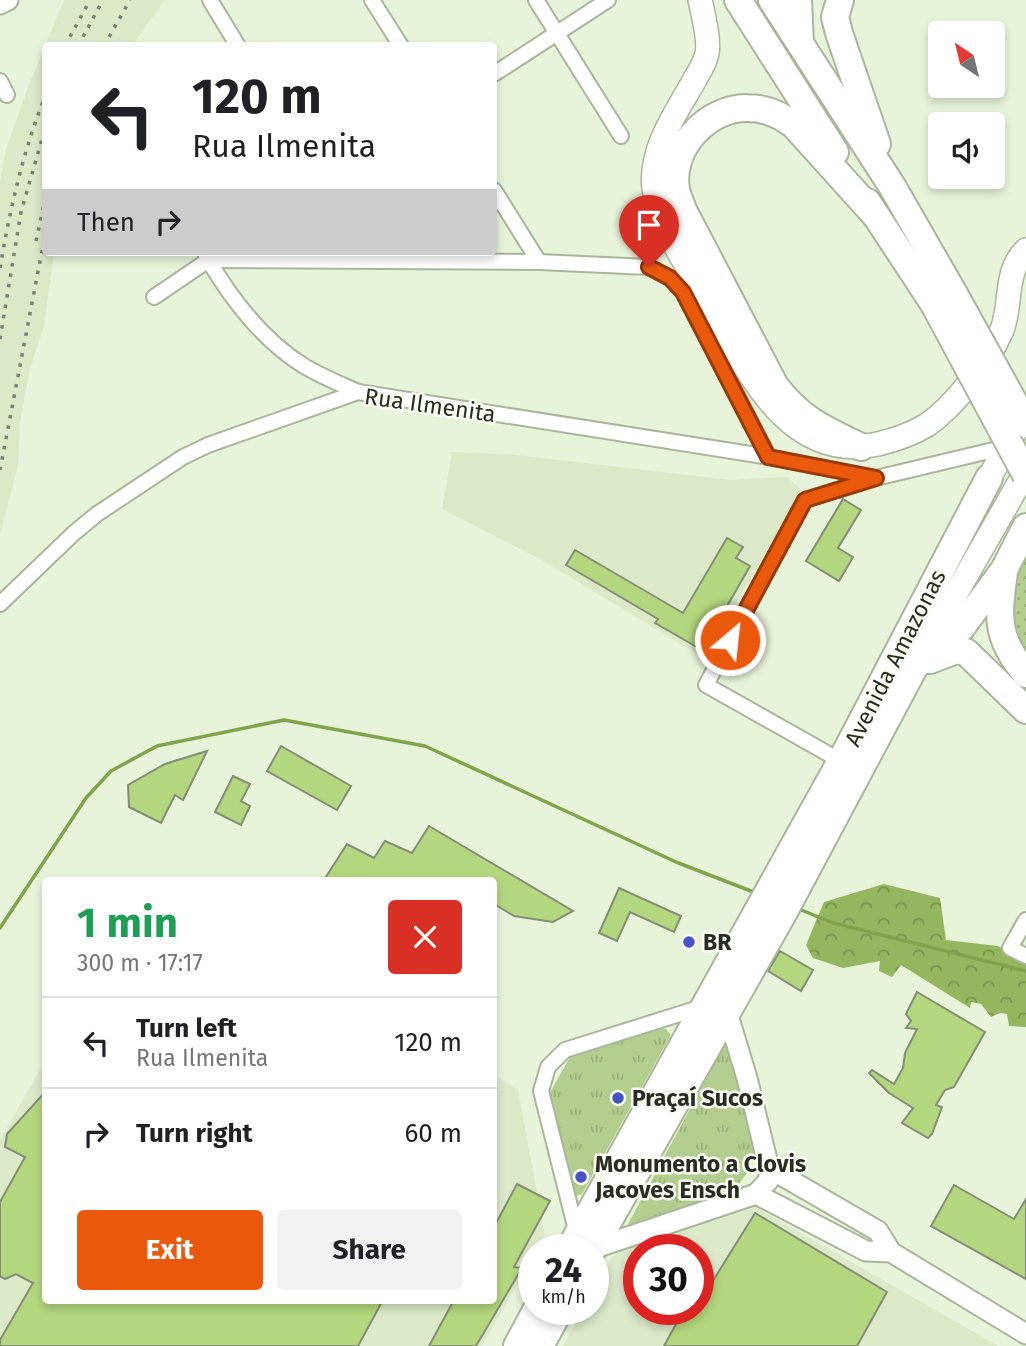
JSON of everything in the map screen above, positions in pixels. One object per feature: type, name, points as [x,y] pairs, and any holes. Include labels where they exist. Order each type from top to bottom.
[{"type":"highway","points":[[738,0],[877,217]]},
{"type":"highway","points":[[772,0],[892,186]]},
{"type":"highway","points":[[799,0],[800,43]]},
{"type":"highway","points":[[839,0],[835,17],[839,33],[892,186],[1026,473]]},
{"type":"highway","points":[[861,447],[797,412],[775,386],[683,210],[676,189],[679,158],[694,133],[723,113],[749,108],[781,115],[794,125],[877,217],[943,298],[1026,425]]},
{"type":"highway","name":"Avenida Amazonas","points":[[789,877],[841,761],[989,478]]},
{"type":"highway","points":[[915,666],[961,628],[1004,570],[1026,527]]},
{"type":"highway","points":[[1004,570],[998,620],[1009,650],[1026,674]]},
{"type":"highway","points":[[915,666],[956,650],[966,652],[1026,710]]},
{"type":"highway","name":"Avenida Amazonas","points":[[589,1234],[789,877],[915,666]]},
{"type":"highway","points":[[517,1346],[528,1325]]},
{"type":"highway","points":[[540,1346],[551,1325]]},
{"type":"main road","points":[[699,0],[704,17],[707,55],[659,149],[654,172],[654,189],[665,226],[755,381],[783,418],[812,437],[836,445],[861,447],[897,439],[926,425],[960,393],[981,367],[1003,328],[1019,269],[1018,259],[1026,250]]},
{"type":"main road","name":"Avenida Amazonas","points":[[989,478],[1026,412]]},
{"type":"main road","name":"Avenida Amazonas","points":[[915,666],[1026,473]]},
{"type":"street","points":[[0,4],[8,0]]},
{"type":"street","points":[[210,0],[236,42]]},
{"type":"street","points":[[372,0],[398,42]]},
{"type":"street","points":[[536,0],[621,136]]},
{"type":"street","points":[[497,72],[608,0]]},
{"type":"street","points":[[0,82],[7,95]]},
{"type":"street","points":[[497,195],[540,262]]},
{"type":"street","points":[[154,298],[210,256]]},
{"type":"street","points":[[212,256],[260,332],[306,368],[358,392]]},
{"type":"street","points":[[258,256],[649,267],[670,278],[683,292],[768,457]]},
{"type":"street","name":"Rua Ilmenita","points":[[0,604],[97,514],[183,457],[208,445],[358,392],[768,457],[876,478]]},
{"type":"street","points":[[841,761],[706,685],[805,500],[876,478],[1006,447]]},
{"type":"street","points":[[966,456],[987,466],[989,478]]},
{"type":"street","points":[[1026,920],[1010,948],[1026,956]]},
{"type":"street","points":[[579,1234],[541,1091],[548,1067],[565,1050],[715,1009],[747,1078],[769,1168],[769,1180],[756,1194],[609,1238]]},
{"type":"street","points":[[769,1168],[878,1230],[891,1252],[1026,1334]]},
{"type":"street","points":[[756,1194],[866,1251],[891,1252]]},
{"type":"shaded area","points":[[64,0],[165,0],[134,42],[47,42]]},
{"type":"shaded area","points":[[42,53],[42,256],[53,256],[44,326],[30,369],[20,422],[18,466],[0,535],[0,181],[6,149]]},
{"type":"shaded area","points":[[452,452],[516,455],[731,480],[787,477],[802,490],[704,658],[540,559],[442,509]]},
{"type":"shaded area","points":[[42,1066],[42,1304],[497,1304],[497,1077],[518,1090],[545,1234],[518,1234],[518,1283],[482,1346],[0,1346],[0,1140]]},
{"type":"shaded area","points":[[755,1207],[998,1346],[563,1346],[574,1325],[609,1325],[611,1258],[623,1250],[623,1325],[714,1325],[714,1234],[673,1234]]},
{"type":"green space","points":[[1026,550],[1026,659],[1008,613],[1011,581]]},
{"type":"green space","points":[[884,884],[940,898],[946,940],[998,946],[1026,962],[1026,1027],[1009,1026],[1007,1014],[1000,1013],[991,1017],[981,1004],[971,1002],[970,1008],[901,965],[892,977],[879,971],[880,961],[843,968],[813,958],[806,945],[824,902]]},
{"type":"green space","points":[[661,1028],[671,1035],[582,1194],[576,1196],[549,1094],[570,1057]]},
{"type":"green space","points":[[724,1046],[729,1047],[754,1152],[749,1171],[736,1187],[631,1229],[628,1224]]},
{"type":"building","points":[[843,499],[861,510],[838,548],[853,557],[839,581],[806,561]]},
{"type":"building","points":[[727,538],[743,547],[736,558],[750,566],[702,650],[655,623],[658,619],[566,565],[575,550],[683,613]]},
{"type":"building","points":[[281,746],[351,786],[337,810],[267,771]]},
{"type":"building","points":[[207,751],[183,800],[175,795],[161,823],[129,807],[128,785],[165,764]]},
{"type":"building","points":[[233,776],[250,784],[241,801],[250,806],[241,825],[215,812]]},
{"type":"building","points":[[429,826],[573,911],[553,922],[514,916],[497,906],[497,877],[326,877],[347,844],[374,858],[385,841],[412,853]]},
{"type":"building","points":[[619,888],[681,916],[674,932],[630,912],[617,941],[599,933]]},
{"type":"building","points":[[780,951],[813,970],[801,991],[768,971]]},
{"type":"building","points":[[917,992],[985,1032],[954,1087],[945,1090],[936,1105],[942,1107],[928,1138],[902,1123],[913,1108],[889,1093],[869,1073],[872,1070],[894,1084],[903,1068],[905,1053],[917,1029],[906,1028],[911,1021],[906,1014]]},
{"type":"building","points":[[42,1095],[42,1304],[381,1304],[358,1346],[0,1346],[0,1340],[33,1283],[16,1274],[5,1279],[0,1276],[0,1202],[25,1157],[5,1147],[7,1134]]},
{"type":"building","points":[[517,1184],[550,1201],[532,1234],[518,1234],[518,1260],[514,1267],[518,1268],[518,1275],[476,1346],[429,1346],[452,1304],[497,1304],[497,1221]]},
{"type":"building","points":[[954,1185],[1014,1219],[1026,1199],[1026,1279],[931,1226]]},
{"type":"building","points":[[755,1213],[887,1292],[857,1346],[664,1346],[675,1325],[714,1325],[714,1279]]},
{"type":"waterway","points":[[0,928],[86,798],[111,771],[157,746],[284,720],[425,746],[676,862],[756,893]]},
{"type":"waterway","points":[[799,909],[833,923],[1026,971]]},
{"type":"railway","points":[[67,42],[90,0]]},
{"type":"railway","points":[[80,42],[103,0]]},
{"type":"railway","points":[[106,42],[130,0]]},
{"type":"railway","points":[[0,268],[18,180],[42,105]]},
{"type":"railway","points":[[0,339],[21,212],[42,139]]},
{"type":"railway","points":[[36,241],[42,213]]},
{"type":"railway","points":[[0,470],[42,251]]},
{"type":"place","name":"BR","points":[[689,942]]},
{"type":"place","name":"Praçaí Sucos","points":[[618,1098]]},
{"type":"place","name":"Monumento a Clovis Jacoves Ensch","points":[[581,1177]]},
{"type":"route","points":[[649,267],[670,278],[683,292],[768,457],[876,478],[805,500],[730,640]]}]
